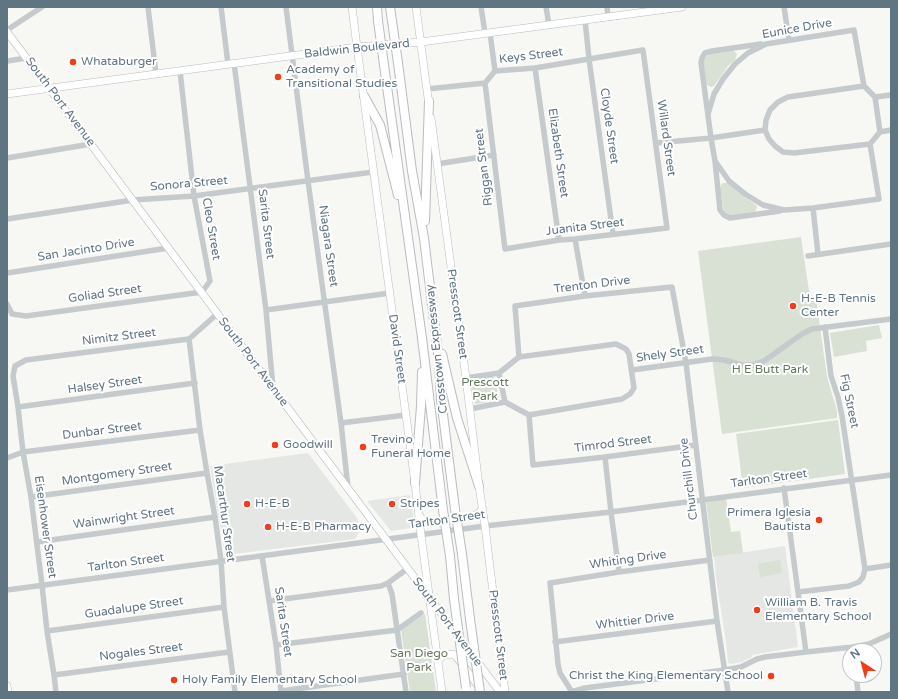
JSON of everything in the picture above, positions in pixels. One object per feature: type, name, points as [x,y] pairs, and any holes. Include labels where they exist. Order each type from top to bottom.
[{"type":"highway","name":"Crosstown Expressway","points":[[390,7],[412,171],[424,238],[455,509],[470,620],[482,692]]},
{"type":"highway","name":"Crosstown Expressway","points":[[377,13],[423,342],[454,598],[467,690]]},
{"type":"highway","points":[[364,96],[380,125],[408,230]]},
{"type":"highway","points":[[424,238],[428,101]]},
{"type":"highway","points":[[434,318],[457,418],[479,486]]},
{"type":"highway","points":[[415,483],[422,406],[423,342]]},
{"type":"main road","name":"David Street","points":[[352,7],[442,692]]},
{"type":"main road","name":"Presscott Street","points":[[416,7],[466,378],[505,692]]},
{"type":"main road","name":"Baldwin Boulevard","points":[[7,94],[293,55],[357,47],[421,42],[682,7]]},
{"type":"main road","name":"South Port Avenue","points":[[7,31],[500,692]]},
{"type":"main road","points":[[419,515],[422,519],[428,522],[474,516],[482,509]]},
{"type":"main road","points":[[438,662],[444,655],[453,654],[456,656],[482,692]]},
{"type":"main road","points":[[7,686],[8,692]]},
{"type":"street","points":[[7,31],[42,7]]},
{"type":"street","points":[[148,7],[156,74]]},
{"type":"street","name":"Sarita Street","points":[[221,7],[250,189],[266,310],[273,388]]},
{"type":"street","name":"Niagara Street","points":[[286,7],[341,423],[348,488]]},
{"type":"street","points":[[481,7],[495,71]]},
{"type":"street","points":[[546,7],[549,25]]},
{"type":"street","points":[[607,7],[608,17]]},
{"type":"street","points":[[784,7],[789,40]]},
{"type":"street","name":"Cloyde Street","points":[[585,20],[613,234]]},
{"type":"street","name":"Eunice Drive","points":[[784,210],[730,218],[724,215],[720,210],[708,114],[714,94],[723,79],[735,64],[748,53],[766,44],[854,30],[864,86]]},
{"type":"street","points":[[708,114],[701,63],[705,53],[766,44]]},
{"type":"street","name":"Keys Street","points":[[485,83],[495,71],[535,68],[643,50]]},
{"type":"street","name":"Willard Street","points":[[643,50],[667,228]]},
{"type":"street","points":[[7,60],[26,58]]},
{"type":"street","name":"Elizabeth Street","points":[[535,68],[559,240]]},
{"type":"street","name":"Cleo Street","points":[[180,71],[194,196],[210,281],[202,292]]},
{"type":"street","points":[[427,89],[485,83]]},
{"type":"street","name":"Riggan Street","points":[[485,83],[505,249]]},
{"type":"street","points":[[880,132],[875,97],[864,86],[788,97],[778,102],[770,110],[766,120],[765,130],[769,139],[775,146],[783,152],[794,153],[870,144],[880,132],[891,130]]},
{"type":"street","points":[[875,97],[891,95]]},
{"type":"street","points":[[656,143],[710,138],[765,130]]},
{"type":"street","points":[[7,158],[91,144]]},
{"type":"street","points":[[715,161],[730,181],[745,194],[763,205],[784,210],[814,208],[879,199],[870,144]]},
{"type":"street","points":[[437,164],[494,155]]},
{"type":"street","name":"Sonora Street","points":[[7,219],[133,200],[194,196],[373,172]]},
{"type":"street","points":[[814,208],[818,254]]},
{"type":"street","name":"Juanita Street","points":[[505,249],[559,240],[667,228]]},
{"type":"street","points":[[575,239],[584,296]]},
{"type":"street","points":[[808,256],[891,244]]},
{"type":"street","name":"San Jacinto Drive","points":[[7,273],[168,248]]},
{"type":"street","name":"Trenton Drive","points":[[519,357],[515,306],[584,296],[672,287]]},
{"type":"street","name":"Churchill Drive","points":[[672,287],[686,363],[717,621],[728,692]]},
{"type":"street","name":"Goliad Street","points":[[7,304],[12,314],[26,316],[202,292]]},
{"type":"street","points":[[266,310],[390,293]]},
{"type":"street","points":[[189,339],[217,314]]},
{"type":"street","name":"Shely Street","points":[[529,415],[622,399],[630,394],[634,388],[632,370],[712,359],[724,360],[742,365],[753,365],[764,361],[802,334],[812,329],[891,319]]},
{"type":"street","name":"Fig Street","points":[[826,327],[832,376],[838,397],[865,569]]},
{"type":"street","name":"Nimitz Street","points":[[15,366],[26,360],[189,339]]},
{"type":"street","name":"Macarthur Street","points":[[189,339],[200,430],[221,562],[224,607],[235,692]]},
{"type":"street","points":[[466,378],[499,373],[519,357],[616,344],[626,349],[630,354],[632,370]]},
{"type":"street","name":"Eisenhower Street","points":[[15,366],[13,376],[23,452],[31,497],[56,692]]},
{"type":"street","points":[[499,373],[505,402]]},
{"type":"street","name":"Halsey Street","points":[[18,407],[195,383]]},
{"type":"street","points":[[470,409],[505,402],[529,415]]},
{"type":"street","points":[[341,423],[406,415]]},
{"type":"street","name":"Timrod Street","points":[[529,415],[533,465],[605,457],[696,444]]},
{"type":"street","name":"Dunbar Street","points":[[7,458],[23,452],[200,430]]},
{"type":"street","points":[[605,457],[619,572]]},
{"type":"street","name":"Montgomery Street","points":[[31,497],[207,473]]},
{"type":"street","name":"Tarlton Street","points":[[7,590],[485,526],[611,512],[891,474]]},
{"type":"street","points":[[784,488],[806,652]]},
{"type":"street","name":"Wainwright Street","points":[[36,542],[215,517]]},
{"type":"street","name":"Sarita Street","points":[[262,556],[276,645],[281,692]]},
{"type":"street","name":"Whiting Drive","points":[[555,642],[550,583],[710,560]]},
{"type":"street","points":[[798,592],[849,586],[859,582],[864,577],[865,569],[891,565]]},
{"type":"street","points":[[269,601],[373,588],[388,584],[407,569]]},
{"type":"street","points":[[388,584],[392,594],[406,692]]},
{"type":"street","name":"Guadalupe Street","points":[[47,630],[224,607]]},
{"type":"street","points":[[276,645],[397,630],[421,613]]},
{"type":"street","name":"Whittier Drive","points":[[555,642],[717,621]]},
{"type":"street","points":[[871,643],[891,634]]},
{"type":"street","points":[[555,642],[560,673],[572,692],[585,688],[725,670],[741,667],[765,657],[842,650]]},
{"type":"street","name":"Nogales Street","points":[[54,675],[230,652]]},
{"type":"street","points":[[281,692],[404,674]]},
{"type":"shaded area","points":[[308,453],[357,518],[361,529],[355,539],[225,555],[210,466]]},
{"type":"shaded area","points":[[410,495],[414,522],[410,528],[391,531],[367,501]]},
{"type":"shaded area","name":"William B. Travis Elementary School","points":[[785,546],[798,647],[752,655],[752,657],[742,662],[730,664],[728,662],[714,557]]},
{"type":"green space","points":[[732,50],[737,54],[735,60],[728,66],[714,86],[711,87],[707,85],[703,62],[705,58],[711,53]]},
{"type":"green space","points":[[723,183],[728,183],[756,205],[757,207],[755,212],[729,215],[725,212],[720,188]]},
{"type":"green space","name":"H E Butt Park","points":[[801,237],[810,298],[816,298],[827,377],[837,411],[837,418],[722,434],[698,251]]},
{"type":"green space","points":[[879,325],[882,338],[866,341],[867,351],[834,357],[830,333]]},
{"type":"green space","name":"Prescott Park","points":[[491,376],[495,379],[498,396],[497,399],[494,401],[475,404],[471,381],[472,378]]},
{"type":"green space","points":[[838,420],[845,474],[743,488],[736,434]]},
{"type":"green space","points":[[726,498],[731,532],[740,531],[743,553],[713,557],[706,502]]},
{"type":"green space","points":[[780,560],[782,573],[760,577],[758,564]]},
{"type":"green space","name":"San Diego Park","points":[[425,614],[436,692],[410,692],[401,630]]},
{"type":"place","name":"Whataburger","points":[[73,62]]},
{"type":"place","name":"Academy of Transitional Studies","points":[[278,77]]},
{"type":"place","name":"H-E-B Tennis Center","points":[[793,306]]},
{"type":"place","name":"Goodwill","points":[[275,445]]},
{"type":"place","name":"Trevino Funeral Home","points":[[363,447]]},
{"type":"place","name":"H-E-B","points":[[247,504]]},
{"type":"place","name":"Stripes","points":[[392,504]]},
{"type":"place","name":"Primera Iglesia Bautista","points":[[819,520]]},
{"type":"place","name":"H-E-B Pharmacy","points":[[268,527]]},
{"type":"place","name":"William B. Travis Elementary School","points":[[757,610]]},
{"type":"place","name":"Christ the King Elementary School","points":[[771,676]]},
{"type":"place","name":"Holy Family Elementary School","points":[[174,680]]}]
